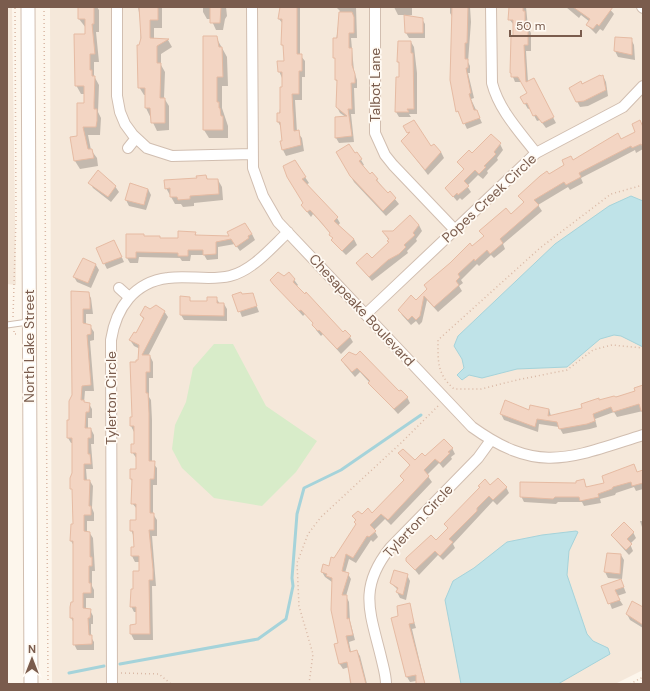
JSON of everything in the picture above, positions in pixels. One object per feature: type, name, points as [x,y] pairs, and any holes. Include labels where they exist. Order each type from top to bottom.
[{"type":"street","name":"North Lake Street","points":[[28,7],[31,684]]},
{"type":"street","points":[[116,7],[117,96],[120,112],[125,124],[136,138],[147,148],[172,156],[252,154]]},
{"type":"street","name":"Chesapeake Boulevard","points":[[252,7],[253,168],[263,196],[278,222],[472,427],[491,440],[517,453],[535,457],[556,458],[573,457],[643,435]]},
{"type":"street","name":"Talbot Lane","points":[[375,7],[375,133],[385,155],[393,165],[455,230]]},
{"type":"street","points":[[491,7],[492,83],[495,95],[500,106],[536,153]]},
{"type":"street","name":"Popes Creek Circle","points":[[366,314],[536,153],[623,107],[643,86]]},
{"type":"street","points":[[128,148],[136,138]]},
{"type":"street","name":"Tylerton Circle","points":[[112,684],[111,340],[113,325],[118,313],[129,297],[140,288],[153,281],[168,278],[228,276],[243,271],[288,232]]},
{"type":"street","points":[[120,288],[129,297]]},
{"type":"street","name":"Tylerton Circle","points":[[386,684],[370,610],[371,580],[378,564],[390,548],[478,458],[491,440]]},
{"type":"lane","points":[[10,325],[29,328]]},
{"type":"path","points":[[15,7],[16,219],[10,325],[14,334],[29,328],[46,334]]},
{"type":"path","points":[[44,7],[48,684]]},
{"type":"path","points":[[454,390],[444,380],[438,359],[438,340],[540,248],[605,198],[611,194],[643,185]]},
{"type":"path","points":[[309,684],[313,654],[299,606],[297,563],[308,534],[321,517],[402,442],[454,390],[481,390],[517,380],[567,370],[593,350],[612,345],[643,348]]},
{"type":"path","points":[[112,673],[159,674],[171,684]]},
{"type":"path","points":[[630,684],[643,677]]},
{"type":"shaded area","points":[[7,7],[12,7],[16,285],[7,284]]},
{"type":"shaded area","points":[[50,7],[643,7],[643,670],[615,684],[52,684]]},
{"type":"green space","points":[[214,344],[233,344],[266,406],[317,441],[296,472],[262,506],[214,498],[182,468],[172,449],[175,425],[186,402],[193,368]]},
{"type":"water","points":[[631,196],[643,201],[643,347],[621,336],[614,335],[600,339],[567,367],[517,369],[482,378],[469,375],[462,380],[457,375],[464,368],[462,359],[454,346],[458,336],[555,244],[609,206]]},
{"type":"water","points":[[578,532],[569,551],[567,575],[587,634],[593,641],[608,648],[610,654],[558,684],[461,684],[445,600],[453,581],[474,568],[507,542],[542,535]]},
{"type":"building","points":[[78,7],[94,7],[94,24],[92,24],[95,54],[90,54],[90,70],[92,70],[92,76],[95,76],[94,109],[97,109],[97,121],[96,127],[83,127],[88,149],[92,149],[94,158],[74,161],[70,137],[77,136],[77,103],[84,103],[84,86],[75,86],[74,34],[85,34],[85,19],[78,19]]},
{"type":"building","points":[[139,7],[158,7],[158,20],[150,20],[150,38],[169,39],[157,46],[157,63],[161,63],[160,98],[165,98],[165,123],[151,123],[150,108],[145,108],[145,88],[138,88],[137,45],[139,45],[141,38]]},
{"type":"building","points":[[210,7],[221,7],[220,23],[210,23]]},
{"type":"building","points":[[280,7],[297,7],[297,54],[302,54],[302,71],[299,71],[299,94],[292,94],[294,131],[299,130],[301,145],[282,150],[280,141],[282,141],[280,122],[277,122],[277,113],[280,113],[280,87],[282,87],[282,72],[278,72],[277,61],[284,61],[283,45],[281,45],[282,19],[278,19]]},
{"type":"building","points":[[452,7],[468,7],[465,59],[468,59],[468,68],[466,68],[471,93],[469,94],[474,110],[477,110],[480,118],[463,124],[458,111],[456,112],[450,80]]},
{"type":"building","points":[[509,7],[523,7],[523,11],[525,11],[525,26],[528,26],[528,45],[524,45],[526,82],[534,78],[554,117],[542,123],[536,115],[533,116],[527,103],[524,104],[520,97],[527,93],[518,77],[511,77],[511,36],[513,36],[513,20],[508,20]]},
{"type":"building","points":[[573,7],[613,7],[599,26],[597,24],[593,29],[586,25],[590,19]]},
{"type":"building","points":[[339,12],[352,12],[354,17],[354,33],[349,33],[349,48],[352,48],[352,65],[355,74],[355,83],[351,83],[352,109],[348,109],[352,136],[335,138],[335,117],[347,116],[336,107],[337,80],[335,80],[333,38],[337,38]]},
{"type":"building","points":[[404,15],[423,18],[423,33],[405,33]]},
{"type":"building","points":[[203,36],[217,36],[219,47],[222,47],[223,77],[217,77],[217,102],[219,102],[221,116],[223,116],[223,130],[203,130]]},
{"type":"building","points":[[615,37],[632,38],[632,55],[614,51]]},
{"type":"building","points":[[398,41],[411,41],[411,53],[413,53],[414,109],[407,109],[409,112],[395,112],[396,77],[399,77],[399,62],[397,62]]},
{"type":"building","points":[[603,75],[606,90],[584,101],[576,102],[569,88],[581,81],[582,84]]},
{"type":"building","points":[[414,120],[431,146],[434,144],[441,152],[425,170],[401,141],[410,132],[407,133],[403,126]]},
{"type":"building","points":[[640,120],[643,127],[643,147],[641,144],[632,148],[631,146],[579,173],[581,177],[566,185],[564,182],[534,200],[539,205],[500,239],[503,243],[490,254],[487,250],[475,261],[474,259],[458,274],[460,277],[456,281],[459,285],[434,307],[424,296],[420,316],[416,320],[412,316],[408,320],[398,310],[411,295],[416,300],[427,289],[424,285],[450,263],[470,243],[472,246],[484,236],[479,231],[506,208],[511,214],[524,202],[518,196],[540,176],[547,171],[549,174],[564,165],[562,160],[571,156],[573,160],[618,133],[621,139],[635,132],[632,124]]},
{"type":"building","points":[[491,134],[501,143],[494,152],[496,154],[484,166],[486,167],[479,174],[475,170],[464,181],[469,186],[453,197],[445,188],[464,169],[457,162],[469,150],[472,153]]},
{"type":"building","points":[[349,144],[355,153],[357,152],[362,159],[359,161],[370,174],[372,172],[378,179],[376,180],[388,193],[390,191],[396,198],[383,211],[350,176],[336,152]]},
{"type":"building","points":[[295,160],[306,177],[302,179],[338,217],[334,221],[354,239],[342,251],[331,240],[333,238],[329,235],[330,233],[320,221],[310,210],[307,212],[301,205],[303,203],[287,177],[283,166]]},
{"type":"building","points":[[98,170],[116,186],[108,197],[88,183]]},
{"type":"building","points":[[206,175],[207,179],[218,179],[219,194],[190,196],[190,199],[178,200],[177,197],[170,197],[170,188],[165,189],[164,180],[197,178],[196,176]]},
{"type":"building","points":[[130,183],[148,189],[144,205],[125,200]]},
{"type":"building","points":[[410,215],[419,225],[413,233],[415,235],[404,245],[406,247],[399,254],[388,260],[369,277],[356,263],[367,253],[372,258],[389,242],[387,241],[389,239],[382,231],[393,231]]},
{"type":"building","points":[[245,223],[252,234],[248,236],[249,238],[236,247],[231,239],[216,242],[216,254],[203,255],[203,250],[188,250],[188,256],[178,256],[178,253],[136,252],[136,258],[126,258],[126,234],[144,234],[144,236],[160,236],[160,238],[178,238],[178,231],[196,232],[195,235],[229,236],[227,232]]},
{"type":"building","points":[[114,240],[122,257],[103,264],[96,248]]},
{"type":"building","points":[[83,258],[96,264],[88,283],[73,277]]},
{"type":"building","points":[[278,272],[284,276],[289,272],[295,279],[293,282],[305,294],[306,292],[343,332],[345,330],[351,336],[337,349],[319,330],[318,331],[312,325],[313,323],[301,310],[299,311],[273,284],[270,280]]},
{"type":"building","points":[[71,291],[89,292],[90,309],[83,309],[83,323],[91,325],[91,334],[87,335],[91,385],[82,386],[81,400],[90,403],[89,412],[86,412],[85,428],[91,428],[91,438],[88,438],[88,454],[90,454],[91,464],[84,464],[84,480],[90,480],[89,506],[91,506],[91,515],[84,515],[84,531],[90,532],[90,557],[92,557],[92,566],[89,566],[89,583],[91,583],[91,593],[83,593],[83,608],[91,609],[90,618],[88,618],[89,635],[92,635],[92,644],[73,645],[73,618],[70,618],[70,607],[71,602],[73,602],[73,541],[70,541],[71,524],[73,524],[72,489],[70,489],[70,478],[72,473],[72,438],[67,438],[69,401],[72,395]]},
{"type":"building","points":[[241,292],[242,294],[253,293],[257,306],[238,312],[232,295]]},
{"type":"building","points":[[180,296],[190,297],[190,301],[207,301],[207,297],[217,297],[217,303],[224,303],[224,316],[180,315]]},
{"type":"building","points":[[156,305],[165,311],[142,355],[150,355],[150,372],[146,372],[146,393],[148,393],[149,413],[149,461],[155,461],[154,479],[150,479],[150,513],[154,513],[154,530],[149,530],[153,569],[153,580],[149,580],[150,634],[130,634],[130,625],[136,624],[136,607],[130,607],[131,589],[133,589],[133,571],[139,571],[139,556],[131,556],[131,547],[134,547],[133,531],[130,531],[130,520],[136,520],[136,504],[131,504],[132,479],[130,479],[130,469],[136,469],[136,453],[131,453],[131,444],[134,444],[134,426],[130,426],[130,417],[132,417],[130,362],[136,362],[136,360],[138,360],[139,345],[129,340],[134,332],[136,333],[144,318],[140,315],[145,306],[150,309]]},
{"type":"building","points":[[360,351],[399,391],[401,390],[408,397],[394,409],[368,383],[370,381],[357,368],[352,372],[341,360],[349,352],[356,355]]},
{"type":"building","points":[[643,385],[643,411],[641,411],[639,404],[613,412],[611,407],[593,414],[595,421],[587,424],[559,429],[557,422],[537,419],[535,427],[500,414],[505,400],[529,410],[530,405],[549,409],[548,416],[582,408],[581,404],[599,398],[599,400],[614,396],[616,397],[635,391],[634,388]]},
{"type":"building","points":[[444,439],[453,448],[448,452],[450,453],[440,463],[435,459],[424,470],[429,476],[388,520],[381,514],[370,525],[376,531],[369,537],[367,536],[353,558],[346,554],[342,571],[349,573],[342,595],[347,595],[347,619],[349,618],[353,635],[346,636],[350,652],[357,650],[366,684],[351,684],[347,662],[339,664],[334,644],[338,643],[331,610],[332,578],[321,572],[323,564],[329,566],[331,557],[334,558],[356,524],[354,522],[356,520],[352,516],[358,511],[362,514],[368,508],[372,513],[404,480],[400,476],[410,465],[398,453],[403,449],[415,460],[422,453],[425,456]]},
{"type":"building","points":[[634,464],[637,472],[643,470],[643,483],[632,486],[631,482],[613,487],[612,489],[598,494],[599,497],[580,501],[579,497],[555,497],[553,499],[520,497],[520,482],[576,483],[576,481],[584,479],[586,487],[604,483],[602,476]]},
{"type":"building","points":[[498,478],[507,487],[493,500],[489,496],[477,508],[477,511],[449,539],[453,542],[440,556],[435,551],[415,570],[406,561],[406,558],[431,535],[436,540],[448,528],[444,524],[480,487],[478,486],[485,479],[490,485]]},
{"type":"building","points":[[624,522],[634,532],[627,539],[632,544],[626,550],[611,535]]},
{"type":"building","points":[[607,553],[621,554],[620,574],[604,572]]},
{"type":"building","points":[[394,570],[408,574],[403,595],[396,592],[398,588],[390,583]]},
{"type":"building","points":[[621,579],[624,587],[615,590],[620,600],[608,604],[601,586]]},
{"type":"building","points":[[632,601],[643,607],[643,625],[626,614]]},
{"type":"building","points":[[410,603],[414,623],[409,624],[425,684],[416,684],[416,675],[406,677],[391,618],[398,616],[397,606]]},
{"type":"waterway","points":[[120,664],[258,639],[286,619],[293,586],[292,578],[297,514],[304,488],[341,470],[421,415]]},
{"type":"waterway","points":[[69,673],[104,666]]}]
